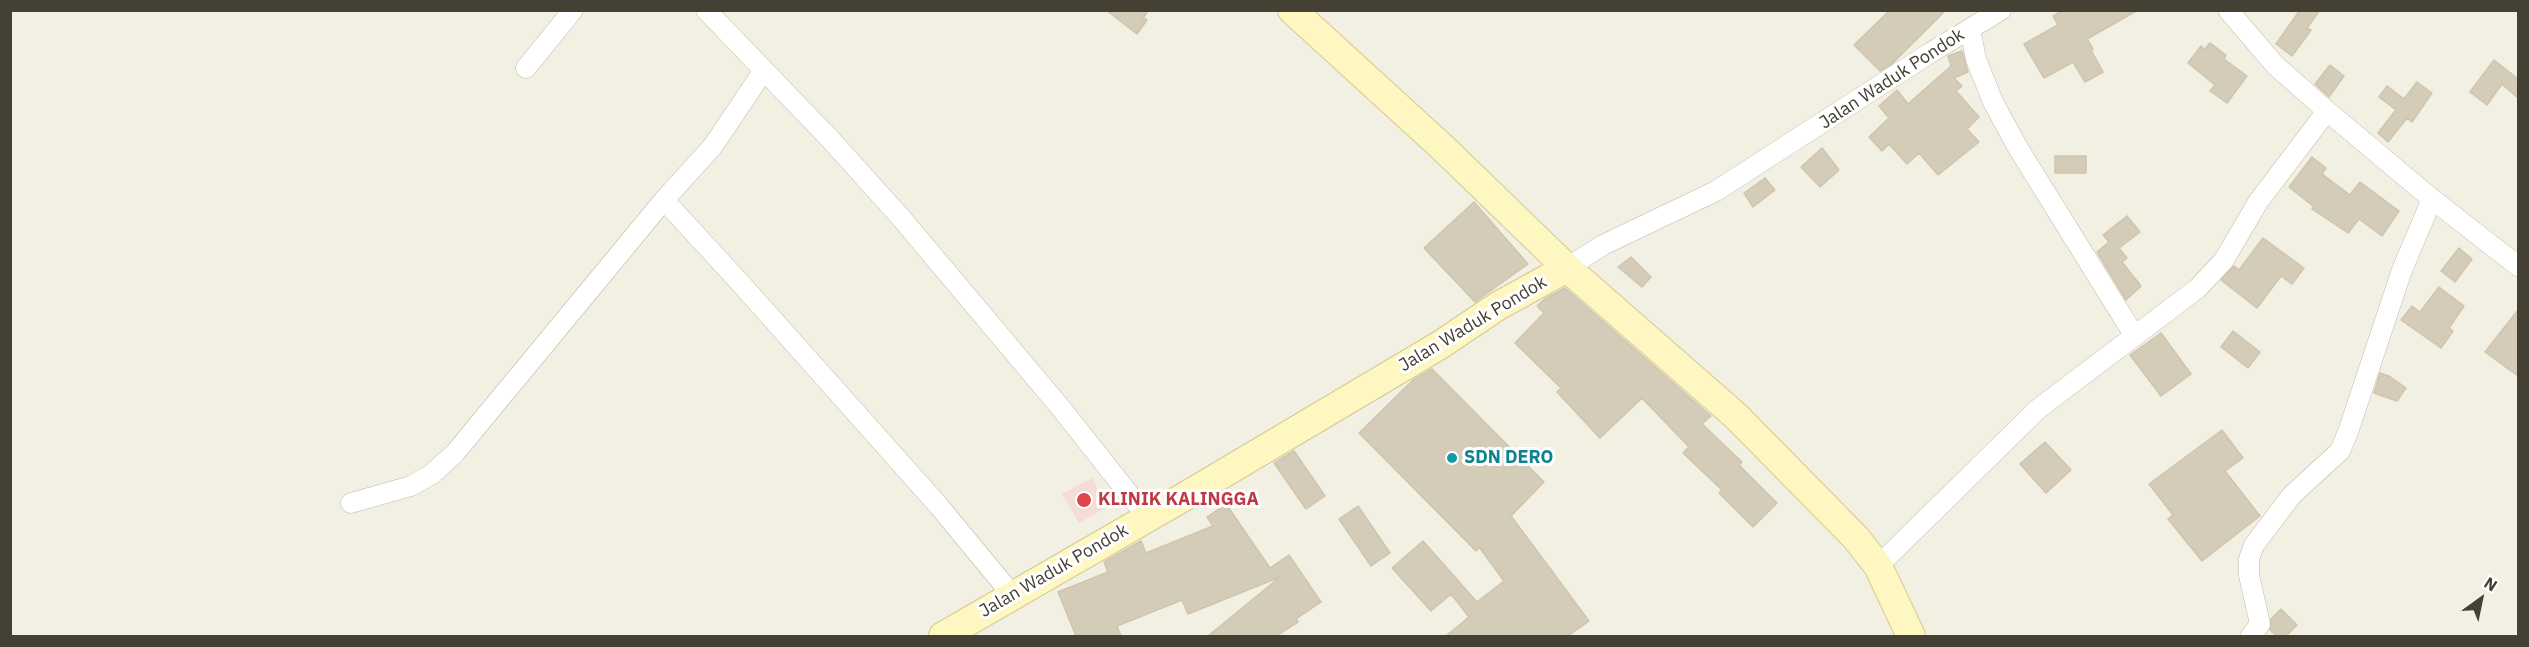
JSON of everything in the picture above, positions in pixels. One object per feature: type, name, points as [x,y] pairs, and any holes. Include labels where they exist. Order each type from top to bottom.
[{"type":"street","points":[[526,68],[573,10]]},
{"type":"street","points":[[706,10],[902,219],[1060,407],[1147,517]]},
{"type":"street","points":[[1292,10],[1442,147],[1567,268],[1736,416],[1856,538],[1878,566],[1911,636]]},
{"type":"street","name":"Jalan Waduk Pondok","points":[[943,636],[1440,345],[1498,306],[1567,268],[1603,245],[1716,191],[2001,10]]},
{"type":"street","points":[[2228,10],[2276,65],[2327,111],[2518,266]]},
{"type":"street","points":[[1970,29],[1976,59],[1993,102],[2018,148],[2134,335]]},
{"type":"street","points":[[351,503],[411,486],[432,474],[455,453],[663,200],[713,146],[764,70]]},
{"type":"street","points":[[1878,566],[2038,409],[2198,288],[2223,260],[2258,202],[2327,111]]},
{"type":"street","points":[[2251,636],[2260,624],[2250,575],[2250,559],[2254,545],[2292,495],[2340,451],[2402,270],[2432,198]]},
{"type":"street","points":[[663,200],[743,286],[938,505],[1013,596]]},
{"type":"shaded area","name":"KLINIK KALINGGA","points":[[1092,478],[1107,507],[1079,523],[1062,494]]},
{"type":"building","points":[[1106,10],[1149,10],[1143,18],[1147,20],[1137,34]]},
{"type":"building","points":[[1890,10],[1946,10],[1893,63],[1880,71],[1854,45]]},
{"type":"building","points":[[2064,10],[2138,10],[2087,39],[2103,72],[2085,82],[2073,62],[2044,78],[2024,44],[2058,25],[2053,16]]},
{"type":"building","points":[[2300,10],[2320,10],[2307,28],[2311,30],[2292,56],[2276,44]]},
{"type":"building","points":[[2210,43],[2226,55],[2224,59],[2247,76],[2227,103],[2210,91],[2215,85],[2188,63],[2201,46],[2204,50]]},
{"type":"building","points":[[1962,51],[1968,72],[1954,78],[1962,86],[1956,91],[1979,117],[1967,129],[1979,142],[1938,175],[1919,153],[1907,164],[1889,144],[1882,151],[1869,137],[1889,118],[1879,106],[1897,90],[1908,104],[1951,66],[1948,56]]},
{"type":"building","points":[[2494,60],[2518,79],[2518,98],[2502,84],[2487,105],[2470,92]]},
{"type":"building","points":[[2330,65],[2344,76],[2329,97],[2315,84]]},
{"type":"building","points":[[2417,82],[2432,93],[2412,122],[2407,118],[2388,142],[2378,133],[2396,110],[2379,97],[2387,86],[2404,99]]},
{"type":"building","points":[[1822,148],[1839,170],[1820,187],[1801,167]]},
{"type":"building","points":[[2055,156],[2086,156],[2086,173],[2055,173]]},
{"type":"building","points":[[2312,157],[2326,168],[2322,174],[2350,195],[2360,182],[2399,211],[2382,236],[2359,219],[2348,233],[2312,209],[2313,206],[2289,187]]},
{"type":"building","points":[[1765,178],[1775,190],[1753,207],[1744,193]]},
{"type":"building","points":[[1474,202],[1528,264],[1475,302],[1424,248]]},
{"type":"building","points":[[2127,216],[2140,232],[2119,248],[2127,258],[2122,262],[2141,286],[2126,300],[2097,252],[2109,242],[2103,235]]},
{"type":"building","points":[[2263,238],[2304,268],[2292,284],[2281,276],[2257,308],[2221,280],[2234,266],[2239,270]]},
{"type":"building","points":[[2459,248],[2472,259],[2455,282],[2441,271]]},
{"type":"building","points":[[1631,257],[1651,277],[1642,287],[1618,267]]},
{"type":"building","points":[[2439,287],[2464,306],[2449,328],[2453,331],[2441,348],[2401,320],[2412,306],[2420,312]]},
{"type":"building","points":[[1565,288],[1711,416],[1702,424],[1742,462],[1739,465],[1777,503],[1753,527],[1719,493],[1722,490],[1683,453],[1689,447],[1642,398],[1600,438],[1557,392],[1561,388],[1515,343],[1544,313],[1537,306]]},
{"type":"building","points":[[2518,310],[2518,376],[2485,352]]},
{"type":"building","points":[[2233,331],[2260,352],[2248,368],[2221,347]]},
{"type":"building","points":[[2161,333],[2191,374],[2161,396],[2130,355]]},
{"type":"building","points":[[1432,369],[1544,482],[1511,516],[1589,621],[1568,636],[1446,636],[1469,617],[1451,594],[1431,611],[1392,568],[1423,541],[1477,602],[1504,581],[1479,547],[1476,551],[1359,433],[1413,380]]},
{"type":"building","points":[[2380,373],[2389,376],[2406,388],[2397,401],[2374,393]]},
{"type":"building","points":[[2222,430],[2243,458],[2225,471],[2260,516],[2202,561],[2168,519],[2173,515],[2149,484]]},
{"type":"building","points":[[2045,442],[2071,470],[2046,493],[2020,464]]},
{"type":"building","points":[[1294,451],[1325,496],[1306,509],[1274,463]]},
{"type":"building","points":[[1226,504],[1270,568],[1289,555],[1321,602],[1296,619],[1298,622],[1276,636],[1208,636],[1280,577],[1188,614],[1182,600],[1117,626],[1121,636],[1076,636],[1058,592],[1108,572],[1104,562],[1141,541],[1146,553],[1213,526],[1207,517]]},
{"type":"building","points":[[1358,506],[1390,553],[1371,566],[1339,519]]},
{"type":"building","points":[[2281,609],[2297,625],[2286,636],[2277,636],[2270,630],[2271,619]]},
{"type":"place","name":"SDN DERO","points":[[1452,458]]},
{"type":"place","name":"KLINIK KALINGGA","points":[[1084,500]]}]
